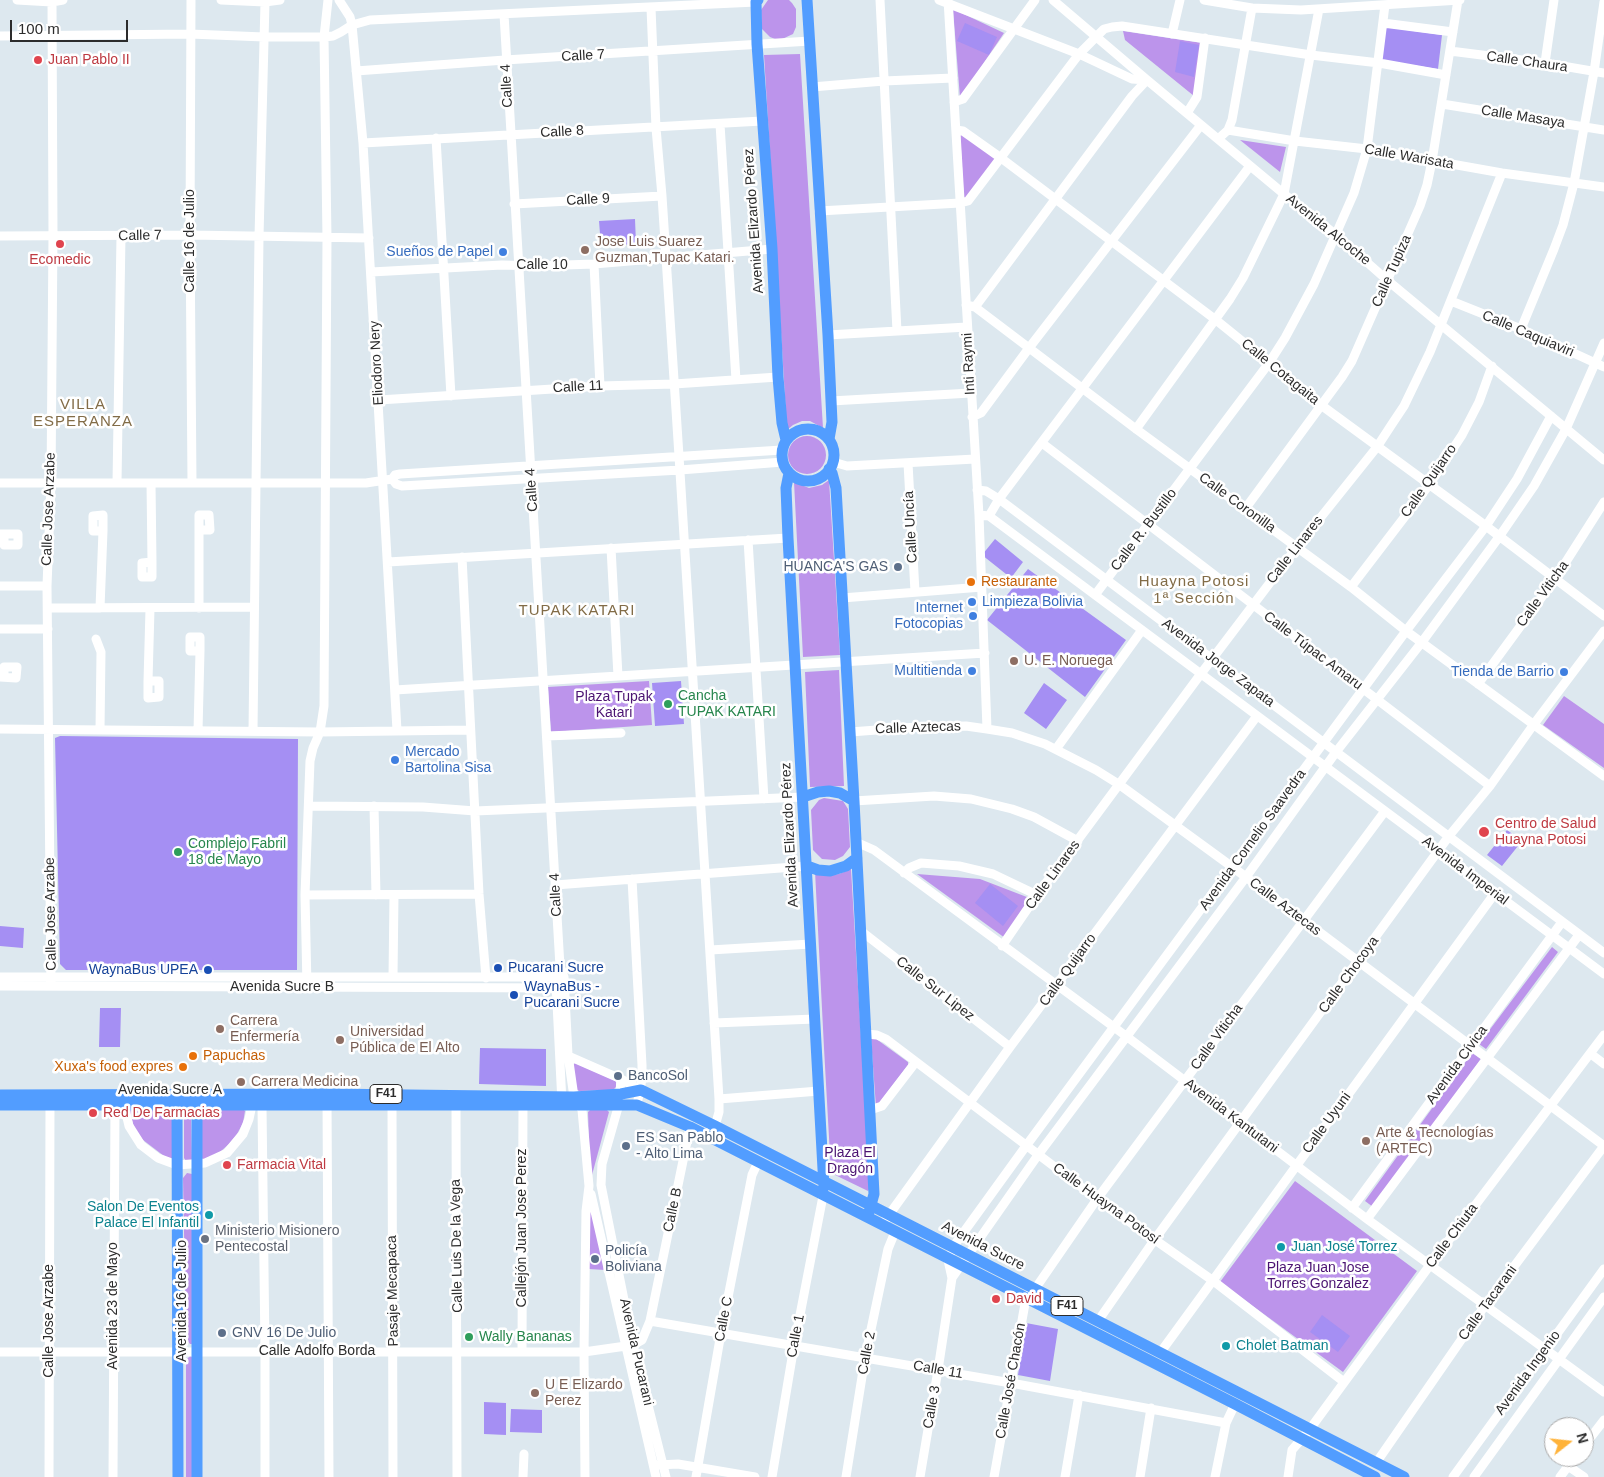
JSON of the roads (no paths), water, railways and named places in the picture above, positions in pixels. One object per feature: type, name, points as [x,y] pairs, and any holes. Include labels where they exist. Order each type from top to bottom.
[{"type":"main road","points":[[807,0],[828,335],[832,422],[829,440]]},
{"type":"main road","name":"Avenida Elizardo Pérez","points":[[757,1],[757,44],[784,445]]},
{"type":"main road","points":[[831,466],[822,476],[808,481],[798,479],[789,473],[782,462],[784,445],[797,430],[807,428],[822,432],[833,448],[831,466],[836,488],[874,1194],[867,1218]]},
{"type":"main road","name":"Avenida Elizardo Pérez","points":[[789,473],[786,488],[788,538],[824,1182],[823,1196]]},
{"type":"main road","points":[[803,797],[818,792],[829,792],[845,795],[854,801]]},
{"type":"main road","points":[[807,866],[818,870],[830,871],[846,866],[857,858]]},
{"type":"main road","name":"F41","points":[[577,1101],[620,1099],[641,1090]]},
{"type":"main road","name":"Avenida Sucre","points":[[641,1090],[1310,1429]]},
{"type":"main road","name":"Avenida Sucre A","points":[[0,1095],[177,1100],[577,1101]]},
{"type":"main road","name":"F41","points":[[620,1099],[690,1127]]},
{"type":"main road","name":"Avenida Sucre A","points":[[0,1105],[120,1105],[177,1100]]},
{"type":"main road","name":"Avenida 16 de Julio","points":[[177,1100],[178,1477]]},
{"type":"main road","name":"Avenida Sucre A","points":[[197,1100],[257,1106],[327,1100],[392,1105],[523,1105],[562,1101]]},
{"type":"main road","name":"Avenida 16 de Julio","points":[[197,1100],[197,1477]]},
{"type":"main road","name":"Avenida Sucre","points":[[690,1127],[948,1260],[1302,1438]]},
{"type":"main road","name":"F41","points":[[1310,1429],[1404,1477]]},
{"type":"main road","name":"F41","points":[[1302,1438],[1367,1475]]},
{"type":"street","points":[[17,0],[52,2],[63,0]]},
{"type":"street","name":"Calle 16 de Julio","points":[[191,0],[192,483]]},
{"type":"street","points":[[221,0],[265,2],[280,0]]},
{"type":"street","name":"Eliodoro Nery","points":[[339,0],[350,17],[352,25],[363,143],[379,400],[388,480],[388,562],[397,730]]},
{"type":"street","points":[[880,0],[897,330]]},
{"type":"street","points":[[954,102],[963,99],[1035,0]]},
{"type":"street","name":"Avenida Alcoche","points":[[1053,0],[1146,80],[1335,234],[1604,460]]},
{"type":"street","points":[[1172,34],[1180,0]]},
{"type":"street","points":[[1204,0],[1252,8],[1301,10],[1459,0]]},
{"type":"street","name":"Calle Tupiza","points":[[1245,509],[1352,360],[1420,206],[1432,161],[1459,0]]},
{"type":"street","points":[[1545,63],[1554,0]]},
{"type":"street","points":[[307,987],[305,895],[310,761],[320,732],[324,706],[327,238],[324,37],[326,1]]},
{"type":"street","points":[[0,36],[190,34],[324,37],[341,32],[352,25],[370,20],[651,8],[757,1]]},
{"type":"street","points":[[945,1],[1014,30],[1079,54],[1132,79],[1146,80]]},
{"type":"street","name":"Inti Raymi","points":[[945,1],[953,78],[960,203],[970,306],[967,327],[977,490],[984,516],[982,587],[987,729]]},
{"type":"street","name":"Calle Jose Arzabe","points":[[52,2],[51,483],[47,586],[52,982]]},
{"type":"street","points":[[253,731],[259,237],[265,2]]},
{"type":"street","points":[[1521,329],[1563,225],[1574,184],[1594,72],[1604,2]]},
{"type":"street","name":"Calle R. Bustillo","points":[[1095,595],[1269,363],[1309,293],[1354,193],[1368,149],[1385,5]]},
{"type":"street","points":[[651,8],[656,128],[680,470],[719,1099],[719,1112],[714,1126]]},
{"type":"street","points":[[1218,139],[1228,130],[1232,120],[1252,8]]},
{"type":"street","points":[[1136,429],[1216,320],[1243,278],[1284,194],[1319,9]]},
{"type":"street","name":"Calle 4","points":[[504,14],[505,60],[525,391],[548,736],[560,988]]},
{"type":"street","points":[[1383,23],[1453,32]]},
{"type":"street","points":[[819,211],[891,208],[968,201],[1079,54],[1104,28],[1122,26],[1310,55],[1378,63],[1446,75]]},
{"type":"street","points":[[1187,113],[1197,97],[1205,38]]},
{"type":"street","name":"Calle 7","points":[[356,71],[810,41]]},
{"type":"street","name":"Calle Chaura","points":[[1450,51],[1545,63],[1604,73]]},
{"type":"street","points":[[812,87],[953,78]]},
{"type":"street","points":[[970,306],[1056,199],[1132,96],[1146,80]]},
{"type":"street","name":"Calle Masaya","points":[[1442,104],[1604,130]]},
{"type":"street","name":"Calle 8","points":[[363,143],[762,121]]},
{"type":"street","points":[[720,124],[736,380]]},
{"type":"street","points":[[972,417],[981,413],[1111,240],[1201,125]]},
{"type":"street","name":"Calle Cotagaita","points":[[956,130],[963,131],[1111,240],[1216,320],[1376,447],[1486,526],[1604,616]]},
{"type":"street","name":"Calle Warisata","points":[[1228,130],[1295,141],[1368,149],[1502,173],[1604,187]]},
{"type":"street","points":[[436,138],[451,396]]},
{"type":"street","points":[[984,516],[1042,443],[1250,166]]},
{"type":"street","name":"Calle Linares","points":[[1002,946],[1037,895],[1200,675],[1376,447],[1404,406],[1442,325],[1502,173]]},
{"type":"street","name":"Calle 9","points":[[514,204],[662,196]]},
{"type":"street","name":"Calle 7","points":[[0,236],[190,235],[369,238]]},
{"type":"street","points":[[118,483],[121,236]]},
{"type":"street","name":"Calle 10","points":[[371,272],[502,265],[594,264],[772,249]]},
{"type":"street","points":[[594,264],[600,386]]},
{"type":"street","name":"Calle Caquiaviri","points":[[1451,302],[1521,329],[1600,365]]},
{"type":"street","name":"Calle Coronilla","points":[[970,306],[1604,776]]},
{"type":"street","points":[[828,335],[967,327]]},
{"type":"street","name":"Avenida Cornelio Saavedra","points":[[962,1266],[1038,1155],[1246,877],[1336,752],[1422,642],[1499,537],[1534,486],[1566,429],[1600,365],[1604,343]]},
{"type":"street","name":"Calle Quijarro","points":[[1351,588],[1429,485],[1462,435],[1475,410],[1492,366]]},
{"type":"street","name":"Calle 11","points":[[379,400],[778,377]]},
{"type":"street","points":[[831,401],[971,393]]},
{"type":"street","name":"Avenida Cornelio Saavedra","points":[[948,1260],[953,1248],[1026,1146],[1406,631],[1486,526],[1517,479],[1551,416]]},
{"type":"street","name":"Calle Túpac Amaru","points":[[1042,443],[1490,786]]},
{"type":"street","points":[[0,483],[366,483],[388,480],[400,474],[679,456],[784,445]]},
{"type":"street","points":[[831,466],[975,459]]},
{"type":"street","points":[[388,480],[402,486],[680,470],[782,462]]},
{"type":"street","name":"Calle Uncía","points":[[908,463],[914,592]]},
{"type":"street","points":[[151,483],[152,562]]},
{"type":"street","name":"Avenida Jorge Zapata","points":[[977,490],[986,491],[999,499],[1336,752]]},
{"type":"street","name":"Calle Viticha","points":[[1478,684],[1555,580],[1604,502]]},
{"type":"street","name":"Avenida Jorge Zapata","points":[[984,516],[1095,595],[1325,768]]},
{"type":"street","points":[[199,530],[199,608]]},
{"type":"street","points":[[100,608],[103,531]]},
{"type":"street","points":[[388,562],[788,538]]},
{"type":"street","points":[[748,540],[764,799]]},
{"type":"street","points":[[610,548],[618,676]]},
{"type":"street","points":[[462,557],[479,894],[486,978]]},
{"type":"street","points":[[0,586],[47,586]]},
{"type":"street","points":[[842,598],[982,587]]},
{"type":"street","points":[[48,608],[254,607]]},
{"type":"street","points":[[148,681],[150,608]]},
{"type":"street","points":[[0,628],[48,629]]},
{"type":"street","points":[[1056,749],[1142,630]]},
{"type":"street","name":"Calle Chocoya","points":[[1098,1321],[1155,1239],[1438,852],[1490,786],[1604,631]]},
{"type":"street","points":[[96,639],[101,652],[100,730]]},
{"type":"street","points":[[198,731],[200,651]]},
{"type":"street","points":[[395,690],[985,653]]},
{"type":"street","name":"Calle Quijarro","points":[[882,1225],[1010,1047],[1257,716]]},
{"type":"street","name":"Calle Aztecas","points":[[850,732],[917,726],[966,726],[1019,735],[1056,749],[1120,785],[1488,1057],[1604,1146]]},
{"type":"street","points":[[0,729],[320,732],[470,730]]},
{"type":"street","points":[[548,736],[620,733]]},
{"type":"street","name":"Avenida Imperial","points":[[1336,752],[1604,953]]},
{"type":"street","name":"Avenida Imperial","points":[[1325,768],[1604,974]]},
{"type":"street","points":[[854,801],[934,796],[971,799],[1012,809],[1034,817],[1078,842]]},
{"type":"street","points":[[309,806],[423,807],[475,811],[803,797]]},
{"type":"street","points":[[374,806],[376,895]]},
{"type":"street","name":"Calle Viticha","points":[[1035,1289],[1097,1199],[1385,811]]},
{"type":"street","name":"Avenida Kantutani","points":[[856,842],[874,850],[1114,1027],[1352,1208],[1604,1392]]},
{"type":"street","points":[[904,873],[909,868],[921,863],[959,866],[993,874],[1037,895]]},
{"type":"street","points":[[555,885],[807,866]]},
{"type":"street","points":[[632,879],[642,1065],[641,1090],[637,1105]]},
{"type":"street","name":"Calle Uyuni","points":[[1160,1353],[1495,893]]},
{"type":"street","points":[[305,895],[479,894]]},
{"type":"street","points":[[393,977],[394,895]]},
{"type":"street","name":"Avenida Cívica","points":[[1352,1208],[1562,922]]},
{"type":"street","name":"Calle Sur Lipez","points":[[861,931],[1010,1047]]},
{"type":"street","name":"Avenida Cívica","points":[[1368,1219],[1579,935]]},
{"type":"street","points":[[710,950],[811,944]]},
{"type":"street","name":"Avenida Sucre B","points":[[0,977],[52,982],[307,987],[560,988]]},
{"type":"street","name":"Avenida Sucre B","points":[[0,986],[52,982],[393,977],[560,977]]},
{"type":"street","points":[[560,988],[559,1051],[562,1101]]},
{"type":"street","points":[[560,988],[568,1056],[577,1101],[582,1110],[589,1186],[586,1211],[584,1352],[585,1477]]},
{"type":"street","points":[[714,1024],[815,1019]]},
{"type":"street","name":"Calle Huayna Potosí","points":[[866,1034],[877,1035],[886,1039],[915,1063],[971,1102],[1097,1199],[1212,1280],[1344,1382]]},
{"type":"street","name":"Calle Chiuta","points":[[1288,1477],[1292,1450],[1310,1429],[1430,1265],[1604,1035]]},
{"type":"street","points":[[559,1051],[641,1090]]},
{"type":"street","points":[[1591,1054],[1604,1064]]},
{"type":"street","points":[[870,1110],[882,1106],[915,1063]]},
{"type":"street","name":"Avenida Pucarani","points":[[621,1079],[620,1099],[602,1164],[601,1185],[629,1346]]},
{"type":"street","points":[[719,1099],[819,1091]]},
{"type":"street","points":[[327,1100],[328,1477]]},
{"type":"street","name":"Calle Jose Arzabe","points":[[49,1477],[50,1105]]},
{"type":"street","points":[[120,1105],[129,1126],[141,1145],[158,1158],[177,1165],[197,1165],[213,1161],[233,1147],[243,1134],[257,1106]]},
{"type":"street","name":"Avenida 23 de Mayo","points":[[113,1477],[113,1352],[120,1105]]},
{"type":"street","name":"Pasaje Mecapaca","points":[[392,1105],[393,1477]]},
{"type":"street","name":"Calle Luis De la Vega","points":[[456,1105],[457,1477]]},
{"type":"street","name":"Callejón Juan Jose Perez","points":[[522,1352],[523,1105]]},
{"type":"street","points":[[257,1106],[262,1121],[265,1477]]},
{"type":"street","points":[[249,1119],[262,1121]]},
{"type":"street","name":"Calle B","points":[[629,1346],[642,1340],[650,1321],[690,1127]]},
{"type":"street","name":"Calle Tacarani","points":[[1376,1463],[1486,1304],[1604,1146]]},
{"type":"street","name":"Calle C","points":[[696,1477],[721,1333],[752,1175],[758,1162]]},
{"type":"street","points":[[589,1186],[601,1185]]},
{"type":"street","name":"Avenida Pucarani","points":[[589,1186],[657,1465],[656,1477]]},
{"type":"street","name":"Calle 1","points":[[772,1477],[794,1346],[823,1196]]},
{"type":"street","name":"Calle 2","points":[[846,1477],[865,1358],[888,1249],[895,1232]]},
{"type":"street","name":"Calle 3","points":[[920,1477],[952,1278],[948,1260]]},
{"type":"street","points":[[952,1278],[962,1266]]},
{"type":"street","name":"Avenida Ingenio","points":[[1453,1477],[1604,1269]]},
{"type":"street","points":[[1026,1298],[1035,1289]]},
{"type":"street","name":"Avenida Ingenio","points":[[1474,1477],[1559,1358],[1601,1308],[1604,1297]]},
{"type":"street","name":"Calle José Chacón","points":[[994,1477],[1026,1298]]},
{"type":"street","name":"Calle 11","points":[[650,1321],[938,1370],[1226,1423]]},
{"type":"street","name":"Calle Adolfo Borda","points":[[0,1352],[584,1352],[629,1346]]},
{"type":"street","points":[[1065,1477],[1079,1396]]},
{"type":"street","points":[[1216,1477],[1226,1423],[1235,1404]]},
{"type":"street","points":[[1140,1477],[1151,1408]]},
{"type":"street","points":[[1594,1433],[1604,1420]]},
{"type":"street","points":[[524,1454],[524,1477]]},
{"type":"street","points":[[657,1465],[678,1464],[755,1477]]},
{"type":"street","name":"Avenida Pucarani","points":[[657,1465],[666,1477]]},
{"type":"street","points":[[1569,1467],[1584,1477]]},
{"type":"place","name":"Juan Pablo II","points":[[38,60]]},
{"type":"place","name":"Ecomedic","points":[[60,244]]},
{"type":"place","name":"Jose Luis Suarez Guzman,Tupac Katari.","points":[[585,250]]},
{"type":"place","name":"Sueños de Papel","points":[[503,252]]},
{"type":"place","name":"HUANCA'S GAS","points":[[898,567]]},
{"type":"place","name":"Restaurante","points":[[971,582]]},
{"type":"place","name":"Limpieza Bolivia","points":[[972,602]]},
{"type":"place","name":"Internet Fotocopias","points":[[973,616]]},
{"type":"place","name":"U. E. Noruega","points":[[1014,661]]},
{"type":"place","name":"Multitienda","points":[[972,671]]},
{"type":"place","name":"Tienda de Barrio","points":[[1564,672]]},
{"type":"place","name":"Cancha TUPAK KATARI","points":[[668,704]]},
{"type":"place","name":"Mercado Bartolina Sisa","points":[[395,760]]},
{"type":"place","name":"Centro de Salud Huayna Potosi","points":[[1484,832]]},
{"type":"place","name":"Complejo Fabril 18 de Mayo","points":[[178,852]]},
{"type":"place","name":"Pucarani Sucre","points":[[498,968]]},
{"type":"place","name":"WaynaBus UPEA","points":[[208,970]]},
{"type":"place","name":"WaynaBus - Pucarani Sucre","points":[[514,995]]},
{"type":"place","name":"Carrera Enfermería","points":[[220,1029]]},
{"type":"place","name":"Universidad Pública de El Alto","points":[[340,1040]]},
{"type":"place","name":"Papuchas","points":[[193,1056]]},
{"type":"place","name":"Xuxa's food expres","points":[[183,1067]]},
{"type":"place","name":"BancoSol","points":[[618,1076]]},
{"type":"place","name":"Carrera Medicina","points":[[241,1082]]},
{"type":"place","name":"Red De Farmacias","points":[[93,1113]]},
{"type":"place","name":"Arte & Tecnologías (ARTEC)","points":[[1366,1141]]},
{"type":"place","name":"ES San Pablo - Alto Lima","points":[[626,1146]]},
{"type":"place","name":"Farmacia Vital","points":[[227,1165]]},
{"type":"place","name":"Salon De Eventos Palace El Infantil","points":[[209,1215]]},
{"type":"place","name":"Ministerio Misionero Pentecostal","points":[[205,1239]]},
{"type":"place","name":"Juan José Torrez","points":[[1281,1247]]},
{"type":"place","name":"Policía Boliviana","points":[[595,1259]]},
{"type":"place","name":"David","points":[[996,1299]]},
{"type":"place","name":"GNV 16 De Julio","points":[[222,1333]]},
{"type":"place","name":"Wally Bananas","points":[[469,1337]]},
{"type":"place","name":"Cholet Batman","points":[[1226,1346]]},
{"type":"place","name":"U E Elizardo Perez","points":[[535,1393]]},
{"type":"district","name":"VILLA ESPERANZA","points":[[83,414]]},
{"type":"district","name":"Huayna Potosi 1ª Sección","points":[[1194,590]]},
{"type":"district","name":"TUPAK KATARI","points":[[577,611]]},
{"type":"park label","name":"Plaza Tupak Katari","points":[[614,706]]},
{"type":"park label","name":"Plaza El Dragón","points":[[850,1162]]},
{"type":"park label","name":"Plaza Juan Jose Torres Gonzalez","points":[[1318,1276]]}]
